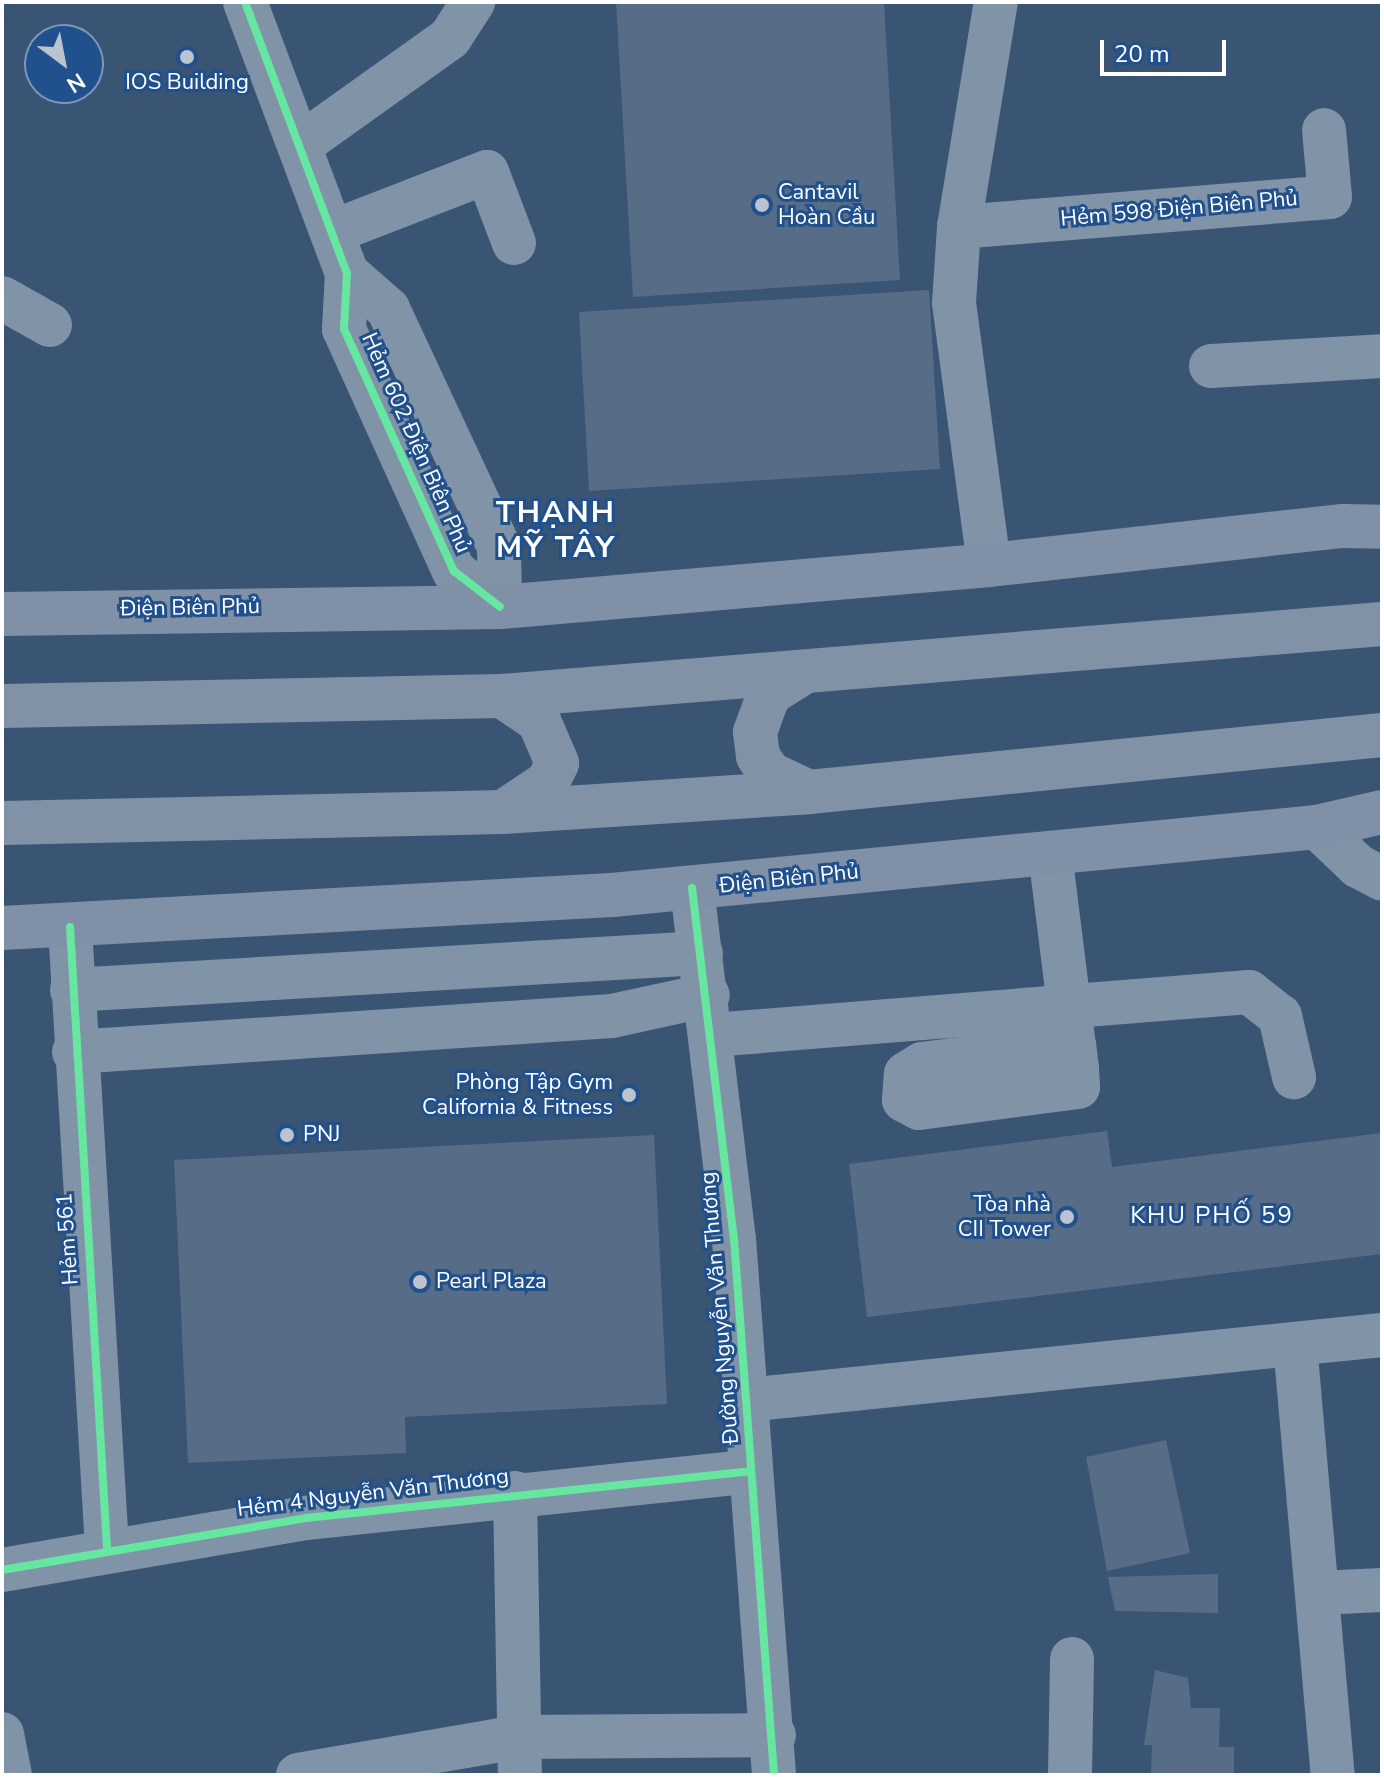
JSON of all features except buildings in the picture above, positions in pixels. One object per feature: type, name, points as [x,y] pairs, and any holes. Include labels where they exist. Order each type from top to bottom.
[{"type":"highway","points":[[2,706],[502,696],[801,674],[1382,624]]},
{"type":"highway","points":[[801,674],[769,694],[755,732],[758,756],[769,773],[809,792]]},
{"type":"highway","points":[[502,696],[539,721],[557,763],[548,782],[503,812]]},
{"type":"highway","points":[[2,823],[503,812],[809,792],[1382,735]]},
{"type":"main road","name":"Điện Biên Phủ","points":[[2,614],[500,607],[989,565],[1343,526],[1382,527]]},
{"type":"main road","name":"Điện Biên Phủ","points":[[2,928],[70,927],[692,888],[1317,827],[1382,812]]},
{"type":"street","name":"Hẻm 602 Điện Biên Phủ","points":[[245,2],[347,273],[344,329],[454,571],[500,607]]},
{"type":"street","points":[[300,145],[450,38],[473,2]]},
{"type":"street","points":[[989,565],[954,303],[959,227],[996,2]]},
{"type":"street","name":"Hẻm 598 Điện Biên Phủ","points":[[959,227],[1330,197],[1324,130]]},
{"type":"street","points":[[332,232],[487,172],[514,243]]},
{"type":"street","points":[[2,298],[50,325]]},
{"type":"street","points":[[1211,366],[1382,356]]},
{"type":"street","points":[[1317,827],[1358,866],[1382,879]]},
{"type":"street","points":[[1050,853],[1072,1025]]},
{"type":"street","name":"Đường Nguyễn Văn Thương","points":[[692,888],[707,994],[774,1755]]},
{"type":"street","name":"Hẻm 561","points":[[70,927],[74,1052],[107,1548]]},
{"type":"street","points":[[72,990],[707,994],[1072,1025],[1249,992],[1280,1016],[1294,1077]]},
{"type":"street","points":[[74,1052],[612,1016],[707,994]]},
{"type":"street","points":[[745,1400],[1382,1335]]},
{"type":"street","points":[[1295,1344],[1333,1775]]},
{"type":"street","name":"Hẻm 4 Nguyễn Văn Thương","points":[[2,1570],[107,1548],[515,1493],[751,1471]]},
{"type":"street","points":[[515,1493],[519,1756]]},
{"type":"street","points":[[1317,1593],[1382,1590]]},
{"type":"street","points":[[1070,1775],[1072,1659]]},
{"type":"street","points":[[2,1734],[10,1775]]},
{"type":"street","points":[[298,1775],[519,1756],[774,1755]]},
{"type":"cycle path","points":[[245,2],[347,273],[344,329],[454,571],[500,607]]},
{"type":"cycle path","points":[[692,888],[734,1239],[774,1775]]},
{"type":"cycle path","points":[[70,927],[107,1548]]},
{"type":"cycle path","points":[[2,1570],[306,1518],[751,1471]]},
{"type":"place","name":"IOS Building","points":[[187,57]]},
{"type":"place","name":"Cantavil Hoàn Cầu","points":[[762,205]]},
{"type":"place","name":"Phòng Tập Gym California & Fitness","points":[[629,1095]]},
{"type":"place","name":"PNJ","points":[[287,1135]]},
{"type":"place","name":"Tòa nhà CII Tower","points":[[1067,1217]]},
{"type":"place","name":"Pearl Plaza","points":[[420,1282]]},
{"type":"district","name":"THẠNH MỸ TÂY","points":[[556,530]]},
{"type":"district","name":"KHU PHỐ 59","points":[[1212,1216]]}]
